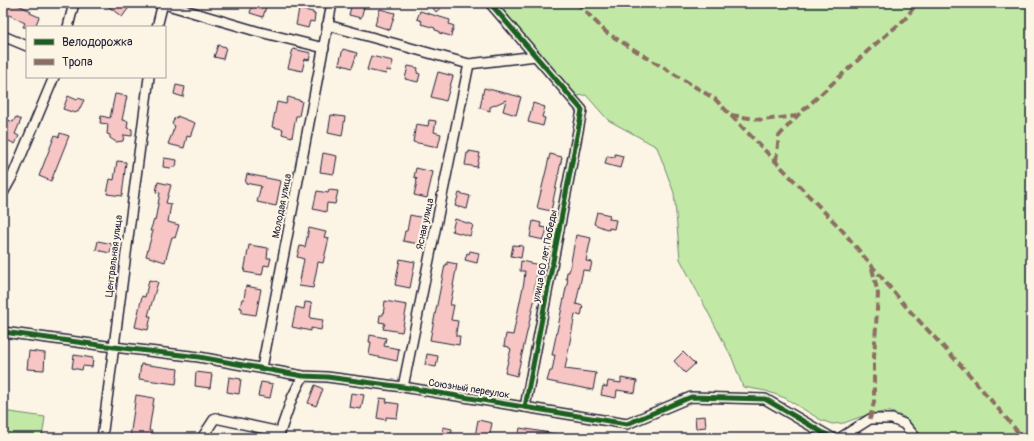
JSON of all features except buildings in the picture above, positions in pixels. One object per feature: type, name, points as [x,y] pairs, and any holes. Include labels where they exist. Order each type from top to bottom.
[{"type":"street","points":[[68,26],[74,3]]},
{"type":"street","points":[[157,26],[163,3],[256,31],[324,48]]},
{"type":"street","name":"Молодая улица","points":[[262,368],[332,3]]},
{"type":"street","points":[[490,3],[536,56]]},
{"type":"street","points":[[327,25],[469,64],[536,56]]},
{"type":"street","points":[[3,36],[26,46]]},
{"type":"street","name":"улица 60 лет Победы","points":[[525,407],[582,110],[536,56]]},
{"type":"street","name":"Ясная улица","points":[[403,387],[469,64]]},
{"type":"street","points":[[3,193],[13,175],[54,78]]},
{"type":"street","name":"Центральная улица","points":[[102,438],[149,78]]},
{"type":"street","name":"Союзный переулок","points":[[3,332],[199,357],[303,376],[327,377],[403,387],[627,424],[691,397],[765,399],[832,438]]},
{"type":"street","points":[[202,438],[215,418],[279,435],[292,398],[303,376]]},
{"type":"street","points":[[840,438],[870,419],[892,419],[904,424],[916,438]]},
{"type":"green space","points":[[496,3],[1031,3],[1031,438],[923,438],[904,417],[888,411],[860,417],[844,423],[832,424],[821,420],[785,398],[766,391],[743,387],[732,358],[680,259],[674,193],[657,147],[608,120],[586,95],[577,96]]},
{"type":"green space","points":[[3,411],[45,417],[42,438],[3,438]]},
{"type":"marked path","points":[[577,3],[607,33],[715,99],[841,229],[908,309],[967,372],[1023,438]]},
{"type":"marked path","points":[[776,161],[779,136],[797,116],[905,19],[917,3]]},
{"type":"marked path","points":[[731,115],[762,120],[797,116]]},
{"type":"marked path","points":[[870,419],[874,402],[874,357],[878,294],[872,268]]},
{"type":"cycle path","points":[[490,3],[582,110],[525,407]]},
{"type":"cycle path","points":[[3,332],[199,357],[303,376],[327,377],[403,387],[627,424],[691,397],[765,399],[832,438]]}]
